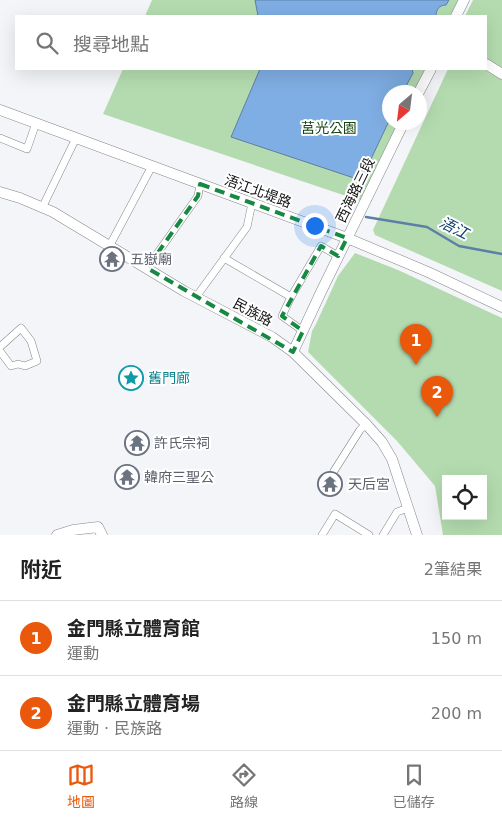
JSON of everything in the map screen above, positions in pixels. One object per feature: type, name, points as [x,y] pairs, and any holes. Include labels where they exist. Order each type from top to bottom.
[{"type":"main road","points":[[456,15],[464,0]]},
{"type":"main road","points":[[487,65],[502,74]]},
{"type":"main road","points":[[423,85],[430,70]]},
{"type":"main road","name":"浯江北堤路","points":[[0,110],[347,238],[428,272],[502,307]]},
{"type":"main road","name":"西海路三段","points":[[293,352],[400,130]]},
{"type":"main road","name":"民族路","points":[[0,192],[53,212],[196,297],[272,338],[293,352],[366,424],[387,449],[417,535]]},
{"type":"main road","points":[[57,535],[73,530],[100,531]]},
{"type":"street","points":[[0,138],[27,149],[36,123]]},
{"type":"street","points":[[42,208],[76,138]]},
{"type":"street","points":[[110,246],[152,166]]},
{"type":"street","points":[[147,268],[198,196],[200,184]]},
{"type":"street","points":[[196,297],[247,227],[252,203]]},
{"type":"street","points":[[303,330],[282,316],[320,246],[338,256]]},
{"type":"street","points":[[224,258],[291,297]]},
{"type":"street","points":[[21,328],[31,341],[36,361],[25,366],[18,364],[11,366],[0,349],[21,328]]},
{"type":"street","points":[[334,471],[360,430],[366,424]]},
{"type":"street","points":[[383,535],[397,512],[408,508]]},
{"type":"street","points":[[322,535],[335,514],[369,535]]},
{"type":"highlighted area","points":[[200,184],[347,238],[338,256],[321,246],[282,316],[303,331],[293,352],[147,268],[198,196]]},
{"type":"green space","points":[[152,0],[460,0],[452,15],[145,15]]},
{"type":"green space","points":[[473,0],[502,0],[502,68],[487,59],[487,15],[466,15]]},
{"type":"green space","name":"莒光公園","points":[[123,70],[425,70],[418,85],[382,85],[382,130],[396,130],[361,201],[103,114]]},
{"type":"green space","points":[[448,70],[485,70],[502,80],[502,291],[375,235],[373,230],[420,130],[427,130],[427,114]]},
{"type":"green space","points":[[355,253],[398,270],[502,318],[502,535],[443,535],[435,486],[397,441],[308,352],[312,331],[338,276]]},
{"type":"water","points":[[255,0],[449,0],[446,5],[438,8],[436,15],[258,15]]},
{"type":"water","points":[[260,70],[412,70],[413,73],[407,85],[382,85],[382,130],[385,130],[363,181],[231,137]]},
{"type":"waterway","name":"浯江","points":[[366,217],[427,227],[459,246],[502,254]]},
{"type":"place","name":"五嶽廟","points":[[112,259]]},
{"type":"place","name":"金門縣立體育館","points":[[416,365]]},
{"type":"place","name":"舊門廊","points":[[131,378]]},
{"type":"place","name":"金門縣立體育場","points":[[437,417]]},
{"type":"place","name":"許氏宗祠","points":[[137,443]]},
{"type":"place","name":"韓府三聖公","points":[[127,477]]},
{"type":"place","name":"天后宮","points":[[330,484]]}]
